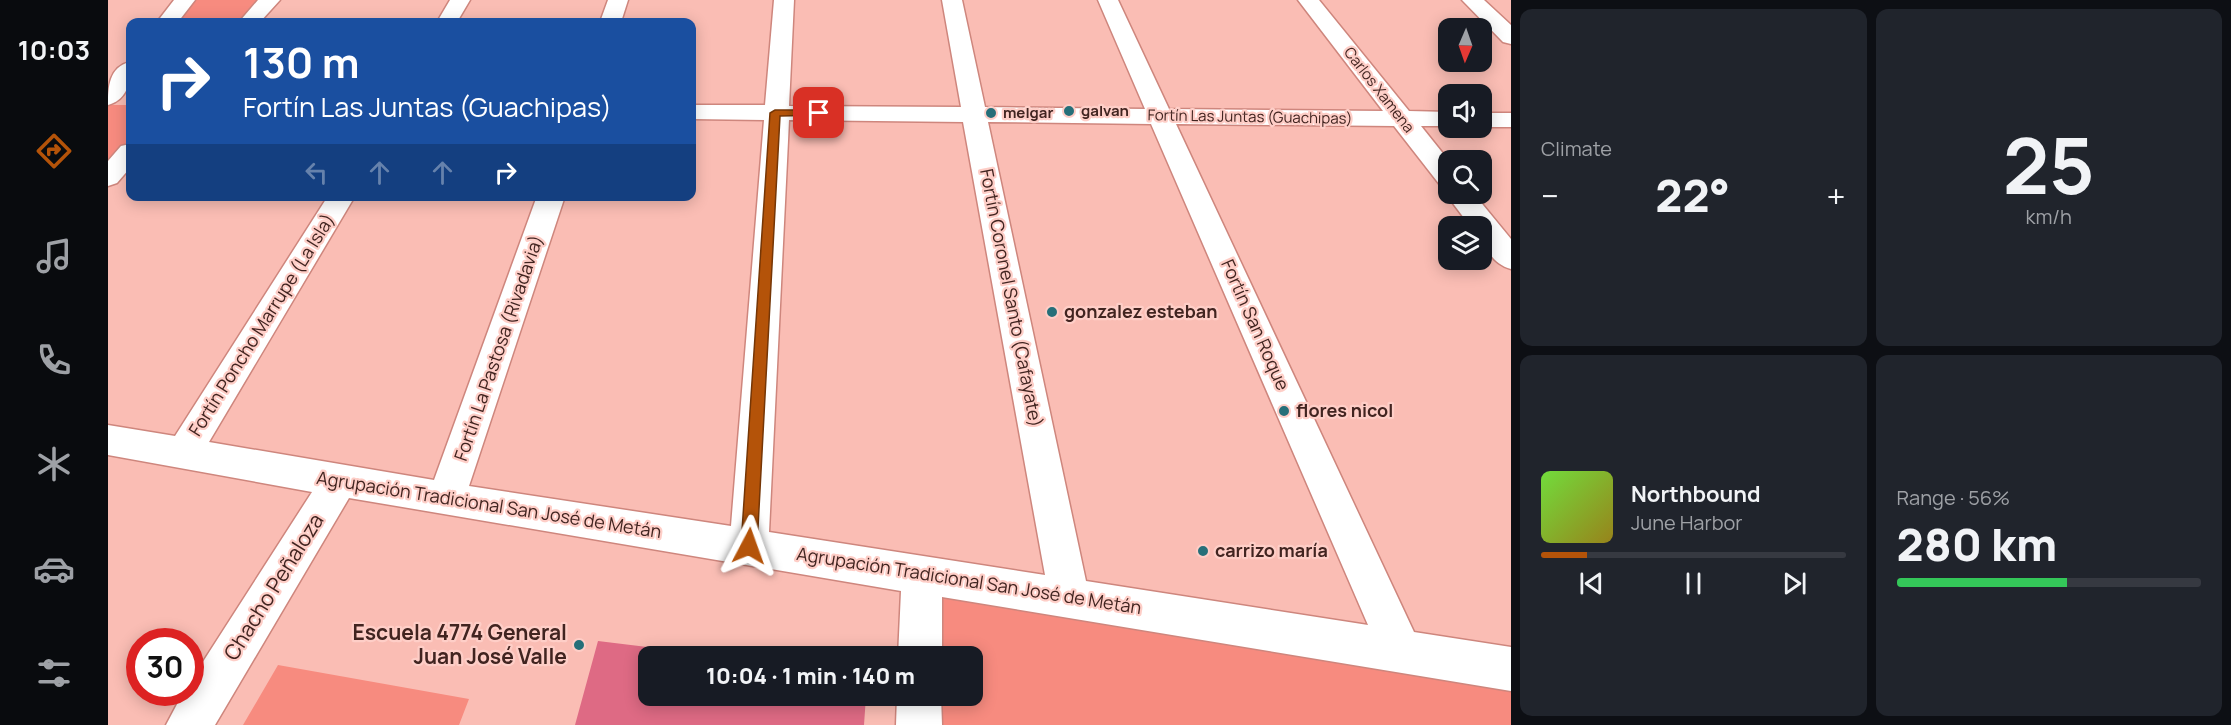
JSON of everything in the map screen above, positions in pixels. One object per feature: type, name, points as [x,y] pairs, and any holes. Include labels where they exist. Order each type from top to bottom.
[{"type":"street","points":[[170,18],[184,0]]},
{"type":"street","points":[[253,18],[270,0]]},
{"type":"street","points":[[449,18],[460,0]]},
{"type":"street","points":[[612,18],[618,0]]},
{"type":"street","points":[[749,546],[784,0]]},
{"type":"street","name":"Fortín Coronel Santo (Cafayate)","points":[[952,0],[1069,597]]},
{"type":"street","name":"Fortín San Roque","points":[[1108,0],[1401,651]]},
{"type":"street","name":"Carlos Xamena","points":[[1308,0],[1438,165]]},
{"type":"street","points":[[1472,0],[1511,38]]},
{"type":"street","points":[[108,98],[126,74]]},
{"type":"street","points":[[108,105],[126,105]]},
{"type":"street","name":"Fortín Las Juntas (Guachipas)","points":[[696,112],[1438,119]]},
{"type":"street","points":[[1492,120],[1511,120]]},
{"type":"street","points":[[108,177],[126,157]]},
{"type":"street","name":"Fortín Poncho Marrupe (La Isla)","points":[[183,454],[339,201]]},
{"type":"street","name":"Fortín La Pastosa (Rivadavia)","points":[[446,499],[549,201]]},
{"type":"street","points":[[1468,204],[1511,259]]},
{"type":"street","name":"Agrupación Tradicional San José de Metán","points":[[108,440],[446,499],[1511,669]]},
{"type":"street","name":"Chacho Peñaloza","points":[[189,725],[340,480]]},
{"type":"street","points":[[920,646],[922,575]]},
{"type":"street","points":[[919,706],[919,725]]},
{"type":"shaded area","points":[[190,0],[264,0],[247,18],[176,18]]},
{"type":"shaded area","points":[[108,105],[126,105],[126,157],[108,177]]},
{"type":"shaded area","points":[[922,575],[1511,670],[1511,725],[919,725],[919,706],[983,706],[983,646],[920,646]]},
{"type":"shaded area","points":[[278,665],[469,699],[459,725],[243,725]]},
{"type":"building","points":[[598,641],[639,646],[638,706],[865,706],[864,725],[575,725]]},
{"type":"place","name":"galvan","points":[[1069,111]]},
{"type":"place","name":"melgar","points":[[991,113]]},
{"type":"place","name":"gonzalez esteban","points":[[1052,312]]},
{"type":"place","name":"flores nicol","points":[[1284,411]]},
{"type":"place","name":"carrizo maría","points":[[1203,551]]},
{"type":"place","name":"Escuela 4774 General Juan José Valle","points":[[579,645]]},
{"type":"route","points":[[749,546],[775,113],[819,113]]}]
